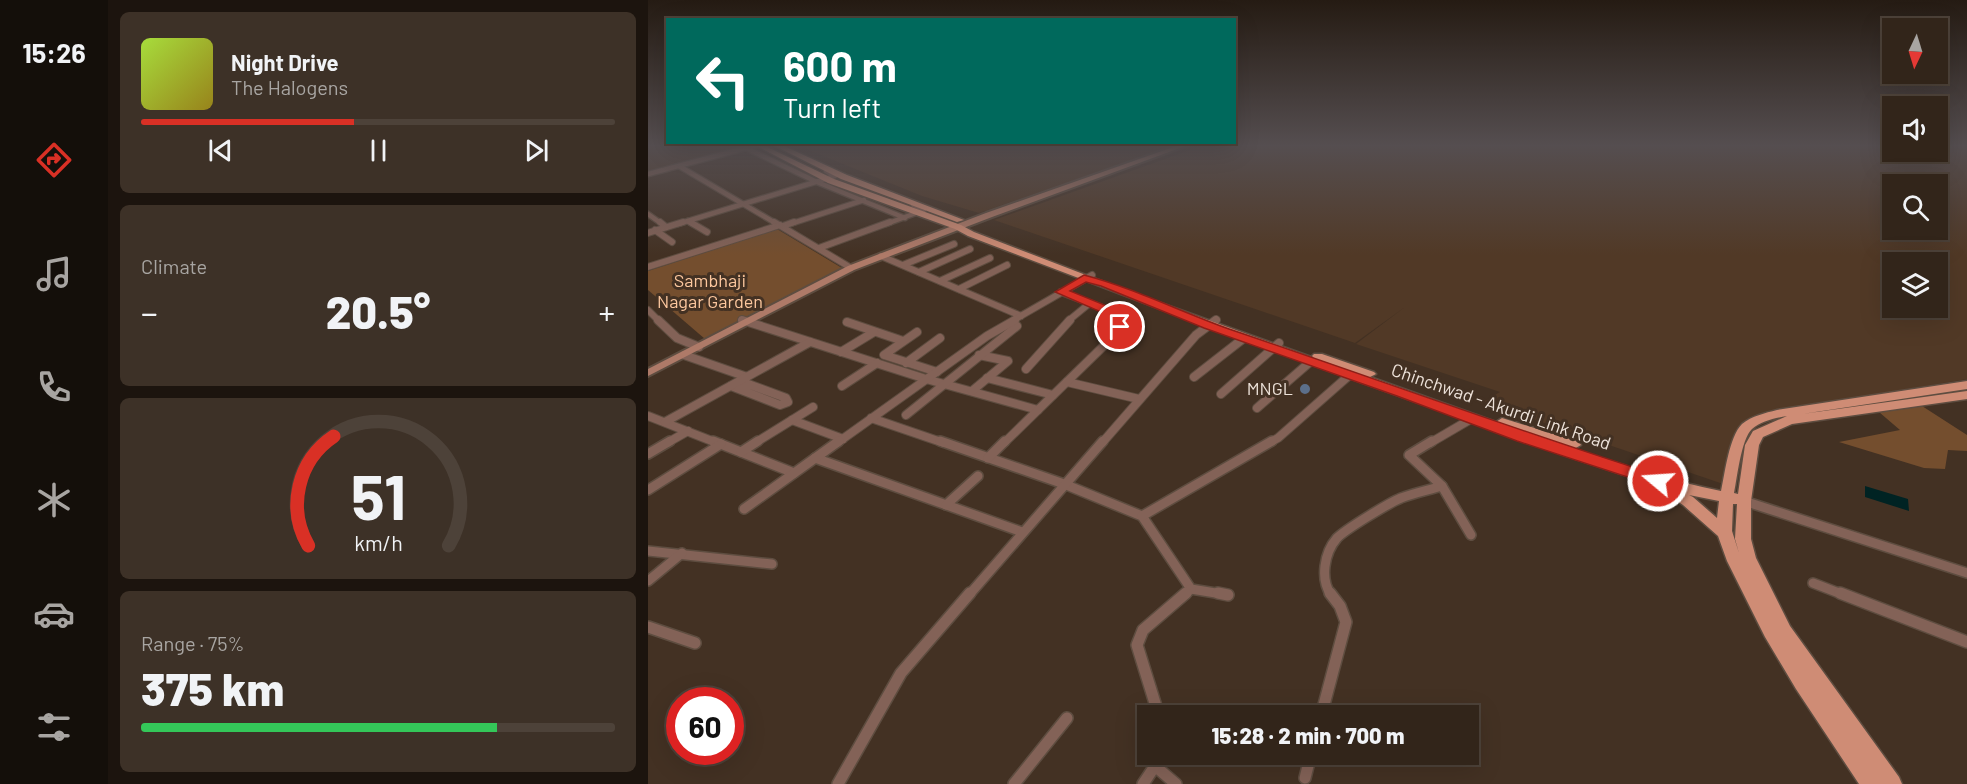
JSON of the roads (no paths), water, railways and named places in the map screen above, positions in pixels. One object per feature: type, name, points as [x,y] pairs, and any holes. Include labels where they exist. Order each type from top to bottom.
[{"type":"main road","points":[[835,182],[874,196],[883,195],[913,202],[957,218],[962,226]]},
{"type":"main road","points":[[853,182],[918,213],[962,226]]},
{"type":"main road","points":[[985,218],[1085,182]]},
{"type":"main road","points":[[648,368],[695,347],[851,268],[1088,182]]},
{"type":"main road","name":"Chinchwad - Akurdi Link Road","points":[[962,226],[971,234],[1276,346],[1711,489],[1723,496]]},
{"type":"main road","name":"Chinchwad - Akurdi Link Road","points":[[1212,323],[1244,338],[1276,346],[1310,362],[1352,372],[1471,419],[1658,481],[1708,495],[1723,496]]},
{"type":"main road","points":[[648,373],[695,347]]},
{"type":"main road","points":[[1871,784],[1758,612],[1730,550],[1725,533],[1723,496],[1738,441],[1744,426],[1752,421],[1846,402],[1967,386]]},
{"type":"main road","points":[[1892,784],[1784,631],[1748,558],[1743,539],[1744,501],[1752,445],[1758,434],[1789,420],[1967,395]]},
{"type":"main road","points":[[1658,481],[1688,501],[1725,533]]},
{"type":"main road","points":[[1723,496],[1744,501]]},
{"type":"street","points":[[706,182],[851,268]]},
{"type":"street","points":[[648,232],[817,182],[905,218]]},
{"type":"street","points":[[648,267],[874,196]]},
{"type":"street","points":[[819,248],[924,210],[912,204],[913,202]]},
{"type":"street","points":[[648,214],[666,227]]},
{"type":"street","points":[[688,220],[706,232]]},
{"type":"street","points":[[655,230],[672,242]]},
{"type":"street","points":[[903,266],[954,244]]},
{"type":"street","points":[[921,273],[971,250]]},
{"type":"street","points":[[881,256],[1021,316]]},
{"type":"street","points":[[940,281],[990,258]]},
{"type":"street","points":[[958,289],[1007,265]]},
{"type":"street","points":[[744,509],[987,336],[1088,277]]},
{"type":"street","points":[[988,458],[1118,332],[1120,327],[1113,312],[1061,292]]},
{"type":"street","points":[[1026,369],[1062,326],[1090,303]]},
{"type":"street","points":[[648,310],[678,339],[695,347]]},
{"type":"street","points":[[648,321],[657,318]]},
{"type":"street","points":[[746,321],[926,379],[1038,410]]},
{"type":"street","points":[[847,322],[903,341]]},
{"type":"street","points":[[838,784],[901,673],[1139,399],[1196,335],[1212,323]]},
{"type":"street","points":[[906,415],[1017,326]]},
{"type":"street","points":[[841,352],[874,332]]},
{"type":"street","points":[[917,332],[884,356],[936,372]]},
{"type":"street","points":[[906,363],[940,338]]},
{"type":"street","points":[[1194,377],[1244,338]]},
{"type":"street","points":[[665,422],[810,342]]},
{"type":"street","points":[[1221,394],[1276,346]]},
{"type":"street","points":[[684,355],[744,379],[788,402],[780,405],[731,386]]},
{"type":"street","points":[[972,391],[1008,361],[979,355]]},
{"type":"street","points":[[1257,408],[1310,362]]},
{"type":"street","points":[[842,386],[877,363]]},
{"type":"street","points":[[1142,516],[1278,438],[1352,372]]},
{"type":"street","points":[[987,378],[1053,395]]},
{"type":"street","points":[[1067,382],[1139,399]]},
{"type":"street","points":[[1021,405],[1037,391]]},
{"type":"street","points":[[741,452],[813,406]]},
{"type":"street","points":[[648,416],[794,473]]},
{"type":"street","points":[[871,418],[1064,484],[1142,516],[1191,589],[1228,595]]},
{"type":"street","points":[[1471,419],[1409,455],[1442,486],[1471,535]]},
{"type":"street","points":[[792,420],[843,439]]},
{"type":"street","points":[[648,454],[688,431]]},
{"type":"street","points":[[648,490],[721,444]]},
{"type":"street","points":[[815,458],[1022,532]]},
{"type":"street","points":[[946,505],[978,476]]},
{"type":"street","points":[[1324,705],[1346,622],[1344,614],[1325,589],[1323,582],[1322,574],[1332,545],[1338,537],[1399,499],[1442,486]]},
{"type":"street","points":[[1744,501],[1967,573]]},
{"type":"street","points":[[648,551],[772,564]]},
{"type":"street","points":[[648,581],[682,553]]},
{"type":"street","points":[[1813,583],[1967,642]]},
{"type":"street","points":[[1156,705],[1137,645],[1143,630],[1191,589]]},
{"type":"street","points":[[648,627],[695,643]]},
{"type":"street","points":[[1014,784],[1067,718]]},
{"type":"street","points":[[1143,784],[1154,765]]},
{"type":"street","points":[[1161,765],[1176,784]]},
{"type":"street","points":[[1305,778],[1308,765]]},
{"type":"water","points":[[1865,486],[1908,499],[1909,511],[1865,497]]},
{"type":"place","name":"MNGL","points":[[1305,389]]},
{"type":"park label","name":"Sambhaji Nagar Garden","points":[[710,291]]}]
